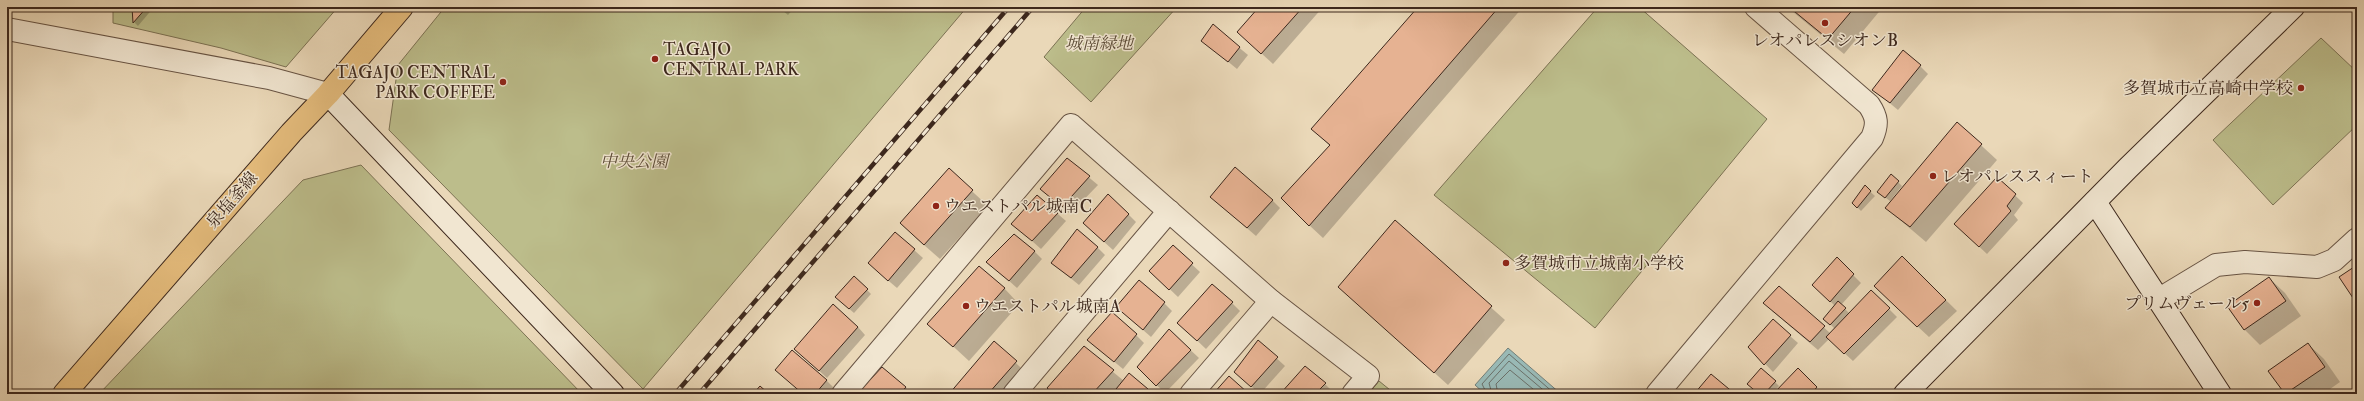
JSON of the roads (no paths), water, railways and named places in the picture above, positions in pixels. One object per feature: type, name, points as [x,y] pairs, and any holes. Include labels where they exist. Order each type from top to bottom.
[{"type":"main road","name":"泉塩釜線","points":[[64,394],[291,133],[328,94],[402,7]]},
{"type":"street","points":[[1657,394],[1872,138],[1876,128],[1876,117],[1869,105],[1756,7]]},
{"type":"street","points":[[1906,394],[2095,202],[2294,7]]},
{"type":"street","points":[[7,29],[269,78],[328,94],[613,394]]},
{"type":"street","points":[[843,394],[1071,125],[1271,301],[1368,376],[1353,394]]},
{"type":"street","points":[[2095,202],[2220,394]]},
{"type":"street","points":[[1014,394],[1169,211]]},
{"type":"street","points":[[2158,300],[2216,264],[2245,262],[2317,267],[2334,260],[2357,239]]},
{"type":"street","points":[[1191,394],[1271,301]]},
{"type":"water","points":[[1508,348],[1561,394],[1485,394],[1475,385]]},
{"type":"railway","points":[[675,394],[1009,7]]},
{"type":"railway","points":[[699,394],[1033,7]]},
{"type":"place","name":"レオパレスシオンB","points":[[1825,23]]},
{"type":"place","name":"TAGAJO CENTRAL PARK","points":[[655,59]]},
{"type":"place","name":"TAGAJO CENTRAL PARK COFFEE","points":[[503,82]]},
{"type":"place","name":"多賀城市立高崎中学校","points":[[2301,88]]},
{"type":"place","name":"レオパレススィート","points":[[1933,176]]},
{"type":"place","name":"ウエストパル城南C","points":[[936,206]]},
{"type":"place","name":"多賀城市立城南小学校","points":[[1506,263]]},
{"type":"place","name":"プリムヴェール5","points":[[2257,303]]},
{"type":"place","name":"ウエストパル城南A","points":[[966,306]]},
{"type":"park label","name":"城南緑地","points":[[1099,43]]},
{"type":"park label","name":"中央公園","points":[[634,161]]}]
